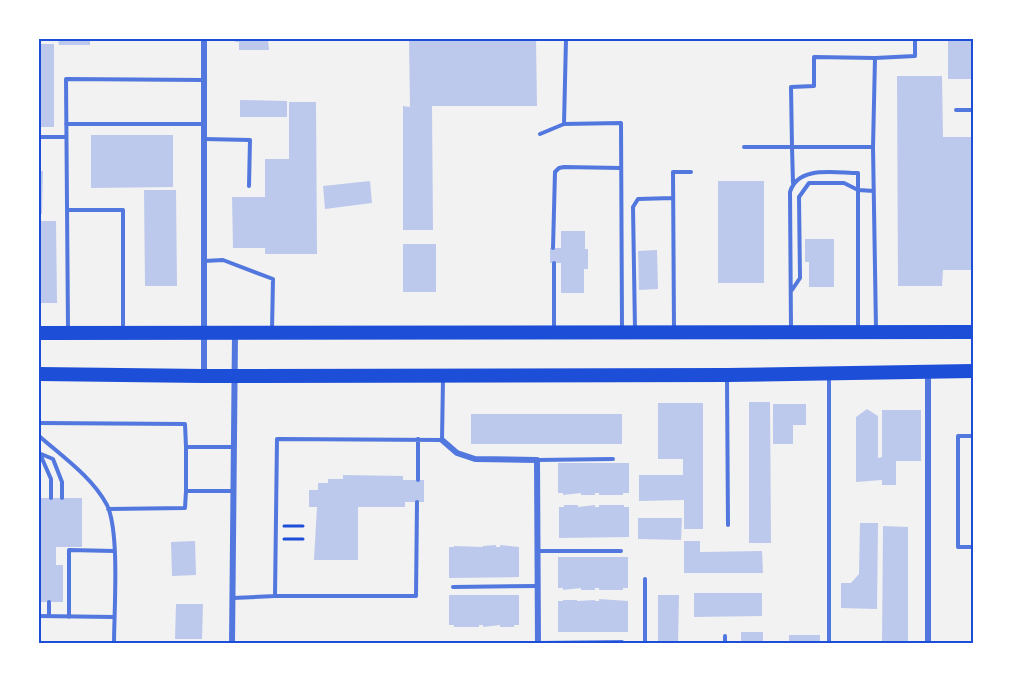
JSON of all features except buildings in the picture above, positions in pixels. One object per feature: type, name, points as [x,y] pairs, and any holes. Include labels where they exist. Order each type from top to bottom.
[{"type":"main road","points":[[39,333],[973,332]]},
{"type":"main road","points":[[39,374],[727,375],[973,371]]},
{"type":"street","points":[[204,39],[204,376]]},
{"type":"street","points":[[232,644],[234,333]]},
{"type":"street","points":[[928,372],[928,644]]},
{"type":"street","points":[[442,440],[457,453],[475,459],[537,460],[538,643]]},
{"type":"lane","points":[[564,124],[566,39]]},
{"type":"lane","points":[[791,333],[790,192],[793,183],[791,87],[814,86],[814,57],[915,56],[915,39]]},
{"type":"lane","points":[[875,58],[873,147],[876,333]]},
{"type":"lane","points":[[68,333],[66,79],[204,80]]},
{"type":"lane","points":[[956,110],[973,110]]},
{"type":"lane","points":[[540,134],[564,124],[621,123],[629,333]]},
{"type":"lane","points":[[66,124],[204,124]]},
{"type":"lane","points":[[39,137],[66,137]]},
{"type":"lane","points":[[204,139],[250,140],[249,186]]},
{"type":"lane","points":[[744,147],[873,147]]},
{"type":"lane","points":[[553,248],[555,172],[564,167],[621,168]]},
{"type":"lane","points":[[674,333],[673,172],[691,172]]},
{"type":"lane","points":[[793,183],[807,174],[858,173],[858,333]]},
{"type":"lane","points":[[791,292],[800,278],[799,197],[804,189],[809,183],[844,183],[858,190],[874,191]]},
{"type":"lane","points":[[629,333],[633,207],[638,199],[673,198]]},
{"type":"lane","points":[[67,210],[123,210],[123,333]]},
{"type":"lane","points":[[204,261],[223,260],[273,279],[272,333]]},
{"type":"lane","points":[[554,263],[554,333]]},
{"type":"lane","points":[[829,644],[830,374]]},
{"type":"lane","points":[[275,596],[277,439],[442,440],[442,375]]},
{"type":"lane","points":[[727,375],[728,525]]},
{"type":"lane","points":[[39,423],[185,424],[185,508],[108,509]]},
{"type":"lane","points":[[39,436],[87,477],[108,509],[114,536],[114,644]]},
{"type":"lane","points":[[973,436],[958,436],[958,547],[973,547]]},
{"type":"lane","points":[[418,439],[418,480]]},
{"type":"lane","points":[[186,447],[232,447]]},
{"type":"lane","points":[[40,454],[51,479],[51,498]]},
{"type":"lane","points":[[40,454],[52,459],[62,482],[62,498]]},
{"type":"lane","points":[[537,460],[613,459]]},
{"type":"lane","points":[[186,492],[232,491]]},
{"type":"lane","points":[[232,598],[416,596],[417,502]]},
{"type":"lane","points":[[69,617],[69,550],[114,550]]},
{"type":"lane","points":[[538,551],[621,551]]},
{"type":"lane","points":[[645,579],[645,644]]},
{"type":"lane","points":[[453,587],[538,586]]},
{"type":"lane","points":[[48,602],[49,616]]},
{"type":"lane","points":[[39,616],[114,617]]},
{"type":"lane","points":[[725,636],[725,644]]},
{"type":"lane","points":[[538,643],[622,642]]},
{"type":"path","points":[[276,526],[303,526]]},
{"type":"path","points":[[276,539],[303,538]]}]
